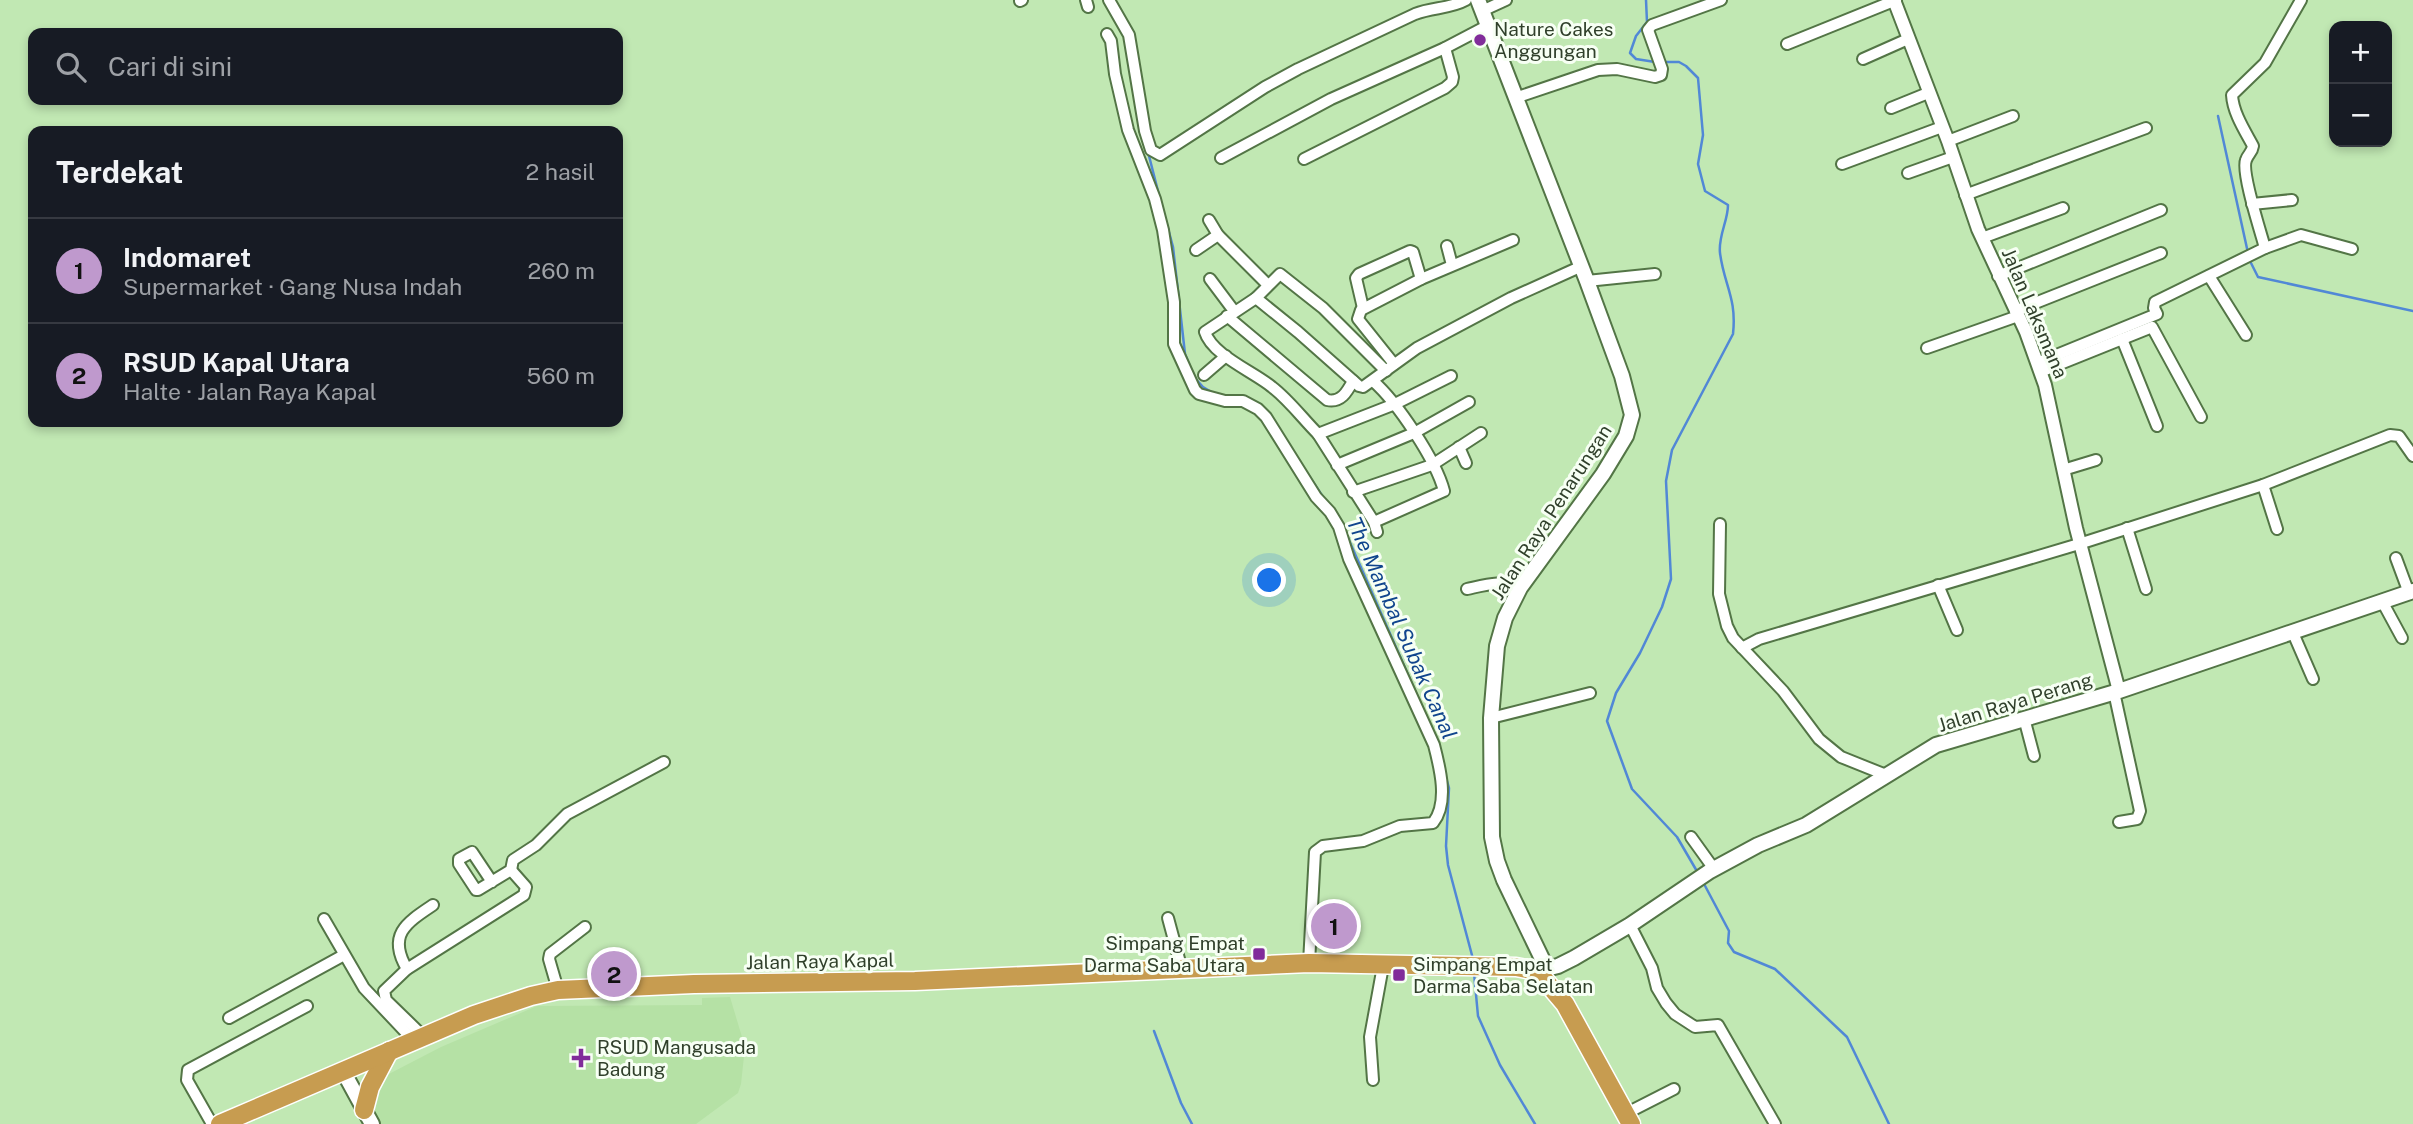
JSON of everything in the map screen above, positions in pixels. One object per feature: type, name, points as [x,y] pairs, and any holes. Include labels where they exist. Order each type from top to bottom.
[{"type":"highway","name":"Jalan Raya Kapal","points":[[220,1124],[506,1003],[558,990],[694,984],[915,981],[1310,963],[1500,967],[1545,972]]},
{"type":"highway","points":[[1545,972],[1628,1119]]},
{"type":"highway","points":[[368,1117],[370,1087],[389,1051]]},
{"type":"main road","name":"Jalan Raya Penarungan","points":[[1480,5],[1585,274],[1631,406],[1631,424],[1603,474],[1520,588],[1500,631],[1492,687],[1491,823],[1497,861],[1545,972]]},
{"type":"main road","name":"Jalan Raya Perang","points":[[1545,972],[1630,925],[1712,870],[1758,845],[1806,825],[1937,745],[2116,691],[2411,592]]},
{"type":"main road","points":[[344,1071],[368,1117]]},
{"type":"street","points":[[1109,0],[1128,32],[1145,131],[1151,150],[1163,155],[1229,109],[1298,69],[1415,14],[1435,7],[1453,6],[1466,0]]},
{"type":"street","points":[[1480,5],[1506,0]]},
{"type":"street","points":[[1515,98],[1598,69],[1617,69],[1655,77],[1661,75],[1662,69],[1648,30],[1652,25],[1721,0]]},
{"type":"street","points":[[1787,44],[1895,0]]},
{"type":"street","name":"Jalan Laksmana","points":[[1895,0],[1948,141],[1965,195],[1998,276],[2017,313],[2048,394],[2079,544],[2116,691]]},
{"type":"street","points":[[2265,248],[2252,204],[2245,163],[2253,146],[2244,130],[2232,95],[2265,63],[2301,0]]},
{"type":"street","points":[[1221,158],[1331,99],[1445,48],[1487,26]]},
{"type":"street","points":[[1107,34],[1111,41],[1115,74],[1128,130],[1155,198],[1164,230],[1174,302],[1174,344],[1190,380],[1199,394],[1225,401],[1243,401],[1258,409],[1293,457],[1316,497],[1330,512],[1339,527],[1345,550],[1370,608],[1434,745],[1440,767],[1440,805],[1436,821],[1400,826],[1363,841],[1323,846],[1315,852],[1310,963]]},
{"type":"street","points":[[1863,59],[1908,39]]},
{"type":"street","points":[[1304,159],[1445,88],[1452,82],[1453,77],[1445,48]]},
{"type":"street","points":[[1891,108],[1928,93]]},
{"type":"street","points":[[1122,102],[1140,98]]},
{"type":"street","points":[[1948,141],[2013,116]]},
{"type":"street","points":[[1842,164],[1942,127]]},
{"type":"street","points":[[1965,195],[2146,128]]},
{"type":"street","points":[[1908,173],[1953,157]]},
{"type":"street","points":[[2252,204],[2292,200]]},
{"type":"street","points":[[1982,237],[2063,208]]},
{"type":"street","points":[[1998,276],[2161,210]]},
{"type":"street","points":[[1209,220],[1219,235],[1268,285]]},
{"type":"street","points":[[1196,250],[1219,235]]},
{"type":"street","points":[[2038,367],[2157,314],[2155,302],[2265,248],[2301,235],[2352,249]]},
{"type":"street","points":[[1390,368],[1358,319],[1358,313],[1421,279],[1514,240]]},
{"type":"street","points":[[1447,246],[1452,265]]},
{"type":"street","points":[[1363,308],[1356,278],[1359,274],[1410,251],[1413,252],[1421,279]]},
{"type":"street","points":[[1927,348],[2161,253]]},
{"type":"street","points":[[1256,298],[1363,387],[1417,348],[1511,298],[1551,281],[1585,274],[1655,274]]},
{"type":"street","points":[[1373,381],[1395,404],[1444,488],[1442,493],[1376,527],[1318,434],[1274,388],[1226,356],[1208,339],[1205,332],[1256,298],[1277,276],[1284,276],[1390,368]]},
{"type":"street","points":[[2209,276],[2246,335]]},
{"type":"street","points":[[1210,279],[1231,313],[1327,400],[1340,398],[1353,381]]},
{"type":"street","points":[[2038,367],[2122,340],[2152,327],[2201,417]]},
{"type":"street","points":[[2122,340],[2157,426]]},
{"type":"street","points":[[1204,375],[1226,356]]},
{"type":"street","points":[[1318,434],[1395,404],[1451,376]]},
{"type":"street","points":[[1337,465],[1414,433],[1469,402]]},
{"type":"street","points":[[1353,492],[1432,465],[1481,433]]},
{"type":"street","points":[[1742,648],[1759,639],[2079,544],[2263,485],[2390,435],[2399,436],[2413,456]]},
{"type":"street","points":[[1459,447],[1466,463]]},
{"type":"street","points":[[2063,470],[2096,460]]},
{"type":"street","points":[[2263,485],[2277,529]]},
{"type":"street","points":[[1720,524],[1719,594],[1727,626],[1742,648],[1783,691],[1819,739],[1841,757],[1886,775]]},
{"type":"street","points":[[2127,528],[2146,589]]},
{"type":"street","points":[[2396,558],[2411,592]]},
{"type":"street","points":[[1467,589],[1498,583],[1513,584],[1520,588]]},
{"type":"street","points":[[1938,585],[1957,630]]},
{"type":"street","points":[[2383,603],[2402,638]]},
{"type":"street","points":[[2293,633],[2313,679]]},
{"type":"street","points":[[2116,691],[2140,811],[2134,820],[2119,822]]},
{"type":"street","points":[[1491,718],[1590,693]]},
{"type":"street","points":[[2024,718],[2034,756]]},
{"type":"street","points":[[492,882],[511,870],[513,860],[536,845],[560,819],[664,762]]},
{"type":"street","points":[[1691,837],[1712,870]]},
{"type":"street","points":[[419,1038],[386,1000],[384,991],[407,969],[524,895],[526,887],[511,870]]},
{"type":"street","points":[[407,969],[398,949],[398,938],[402,929],[433,905]]},
{"type":"street","points":[[1168,918],[1182,970]]},
{"type":"street","points":[[324,919],[363,988],[419,1038]]},
{"type":"street","points":[[1630,925],[1666,1003],[1675,1014],[1695,1027],[1718,1025],[1775,1124]]},
{"type":"street","points":[[558,990],[550,954],[586,927]]},
{"type":"street","points":[[229,1018],[344,955]]},
{"type":"street","points":[[1373,1080],[1370,1037],[1383,966]]},
{"type":"street","points":[[212,1124],[187,1080],[188,1070],[307,1006]]},
{"type":"street","points":[[1628,1119],[1674,1089]]},
{"type":"shaded area","name":"RSUD Mangusada Badung","points":[[730,997],[745,1047],[741,1084],[738,1093],[696,1124],[377,1124],[369,1111],[370,1098],[385,1076],[441,1047],[537,1006],[702,1005],[702,998]]},
{"type":"waterway","points":[[1646,0],[1647,22],[1636,36],[1630,53],[1636,59],[1655,62]]},
{"type":"waterway","points":[[1662,62],[1679,62],[1698,78],[1703,135],[1698,164],[1705,191],[1728,205],[1720,253],[1732,301],[1733,334],[1672,450],[1666,481],[1671,579],[1662,607],[1640,653],[1616,693],[1607,721],[1632,789],[1677,837],[1698,873]]},
{"type":"waterway","points":[[2218,116],[2248,253]]},
{"type":"waterway","name":"The Mambal Subak Canal","points":[[1148,152],[1160,199]]},
{"type":"waterway","name":"The Mambal Subak Canal","points":[[1162,206],[1173,247],[1185,354],[1189,364]]},
{"type":"waterway","points":[[2249,259],[2258,277],[2413,311]]},
{"type":"waterway","name":"The Mambal Subak Canal","points":[[1194,377],[1213,393]]},
{"type":"waterway","name":"The Mambal Subak Canal","points":[[1305,470],[1325,500]]},
{"type":"waterway","name":"The Mambal Subak Canal","points":[[1348,538],[1420,702]]},
{"type":"waterway","name":"The Mambal Subak Canal","points":[[1445,774],[1449,788],[1446,846],[1448,865],[1473,959]]},
{"type":"waterway","points":[[1703,882],[1729,931],[1728,943],[1734,952],[1775,969],[1847,1037],[1889,1124]]},
{"type":"waterway","name":"The Mambal Subak Canal","points":[[1474,973],[1478,1016],[1500,1065],[1535,1124]]},
{"type":"waterway","points":[[1154,1031],[1181,1103],[1192,1124]]},
{"type":"place","name":"Nature Cakes Anggungan","points":[[1480,40]]},
{"type":"place","name":"Indomaret","points":[[1334,926]]},
{"type":"place","name":"Simpang Empat Darma Saba Utara","points":[[1259,954]]},
{"type":"place","name":"RSUD Kapal Utara","points":[[614,974]]},
{"type":"place","name":"Simpang Empat Darma Saba Selatan","points":[[1399,975]]},
{"type":"place","name":"RSUD Mangusada Badung","points":[[581,1058]]}]
